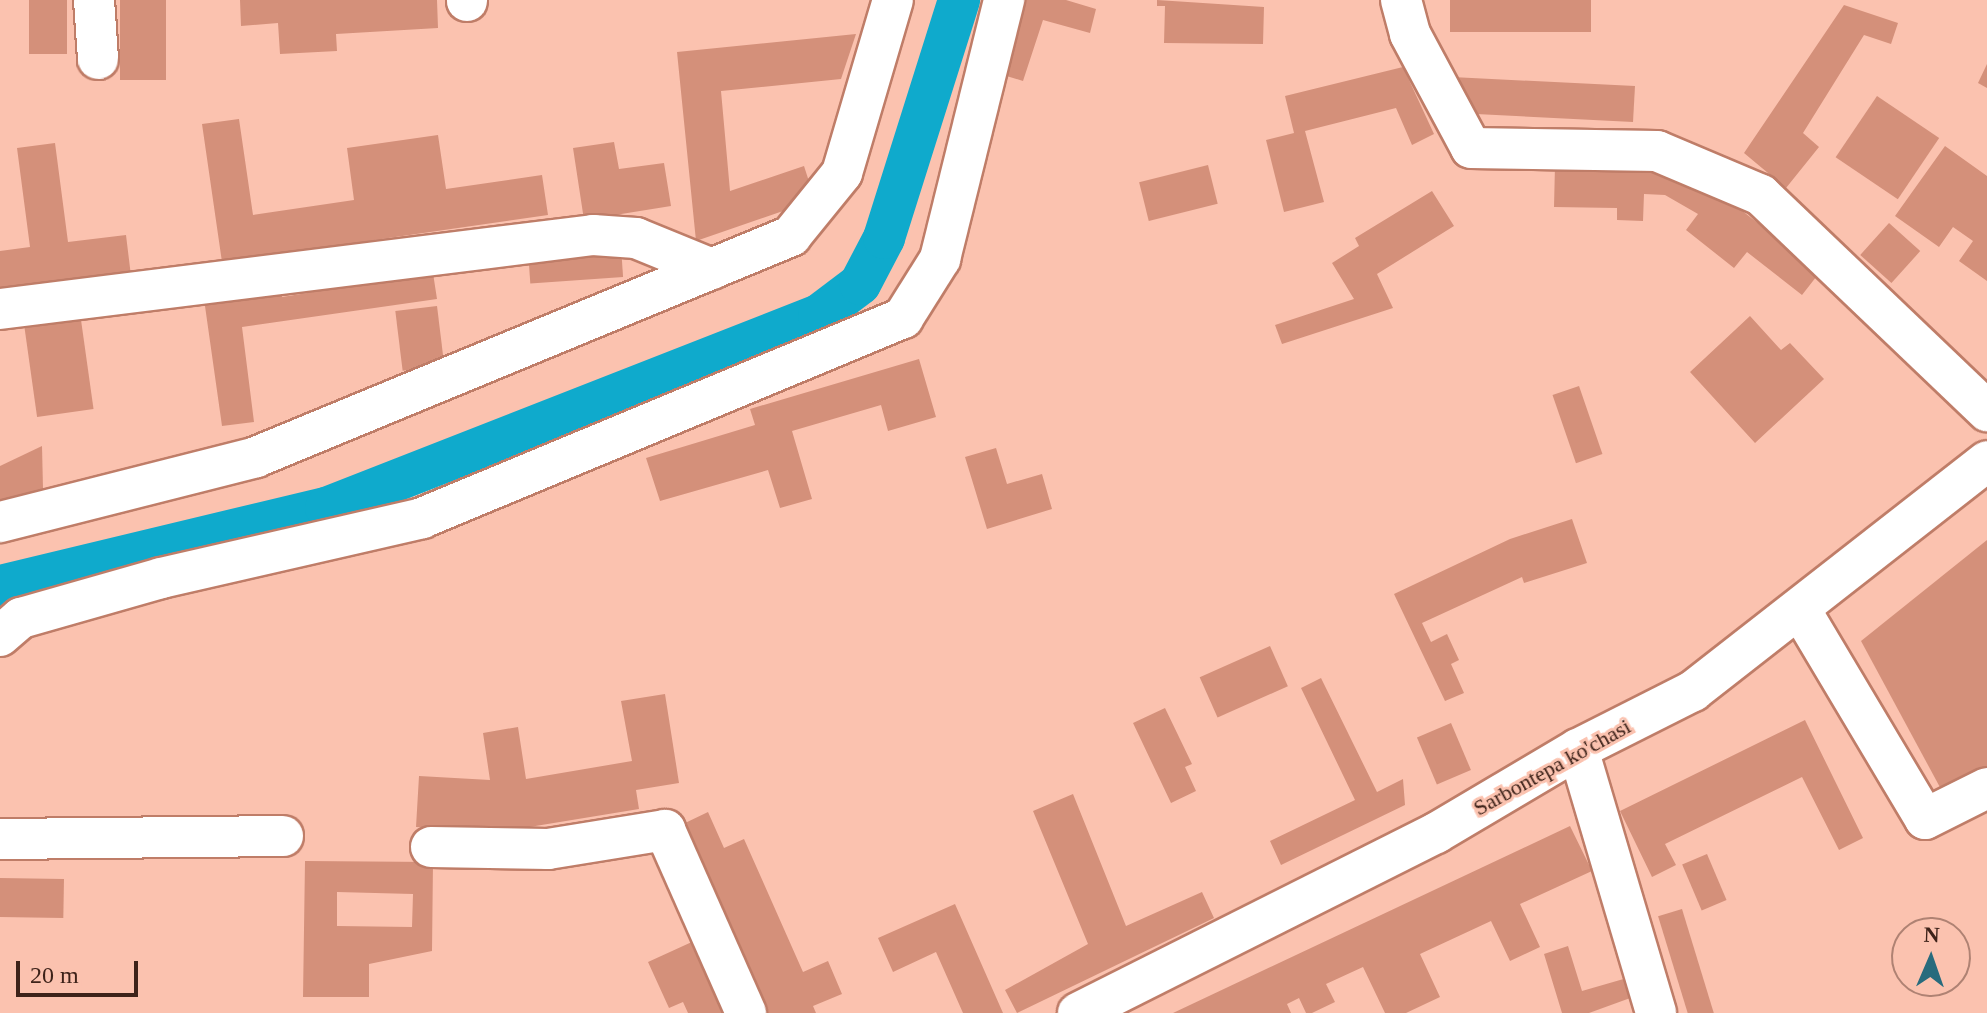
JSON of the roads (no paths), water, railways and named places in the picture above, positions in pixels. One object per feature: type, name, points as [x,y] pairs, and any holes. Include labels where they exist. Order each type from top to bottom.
[{"type":"street","points":[[94,0],[98,59]]},
{"type":"street","points":[[0,522],[256,457],[791,236],[842,173],[893,0]]},
{"type":"street","points":[[0,636],[21,618],[49,610],[422,518],[903,318],[940,259],[1004,0]]},
{"type":"street","points":[[1401,0],[1410,34],[1471,148],[1657,151],[1761,195],[1987,411]]},
{"type":"street","points":[[0,309],[593,235],[636,238],[712,269]]},
{"type":"street","name":"Sarbontepa ko'chasi","points":[[1078,1013],[1436,833],[1578,749],[1693,691],[1801,611],[1987,461]]},
{"type":"street","points":[[1801,611],[1925,819],[1987,788]]},
{"type":"street","points":[[1578,749],[1656,1013]]},
{"type":"street","points":[[431,847],[548,849],[665,830],[746,1013]]},
{"type":"street","points":[[0,839],[283,836]]},
{"type":"waterway","points":[[0,586],[326,508],[819,315],[860,284],[884,238],[959,0]]}]
